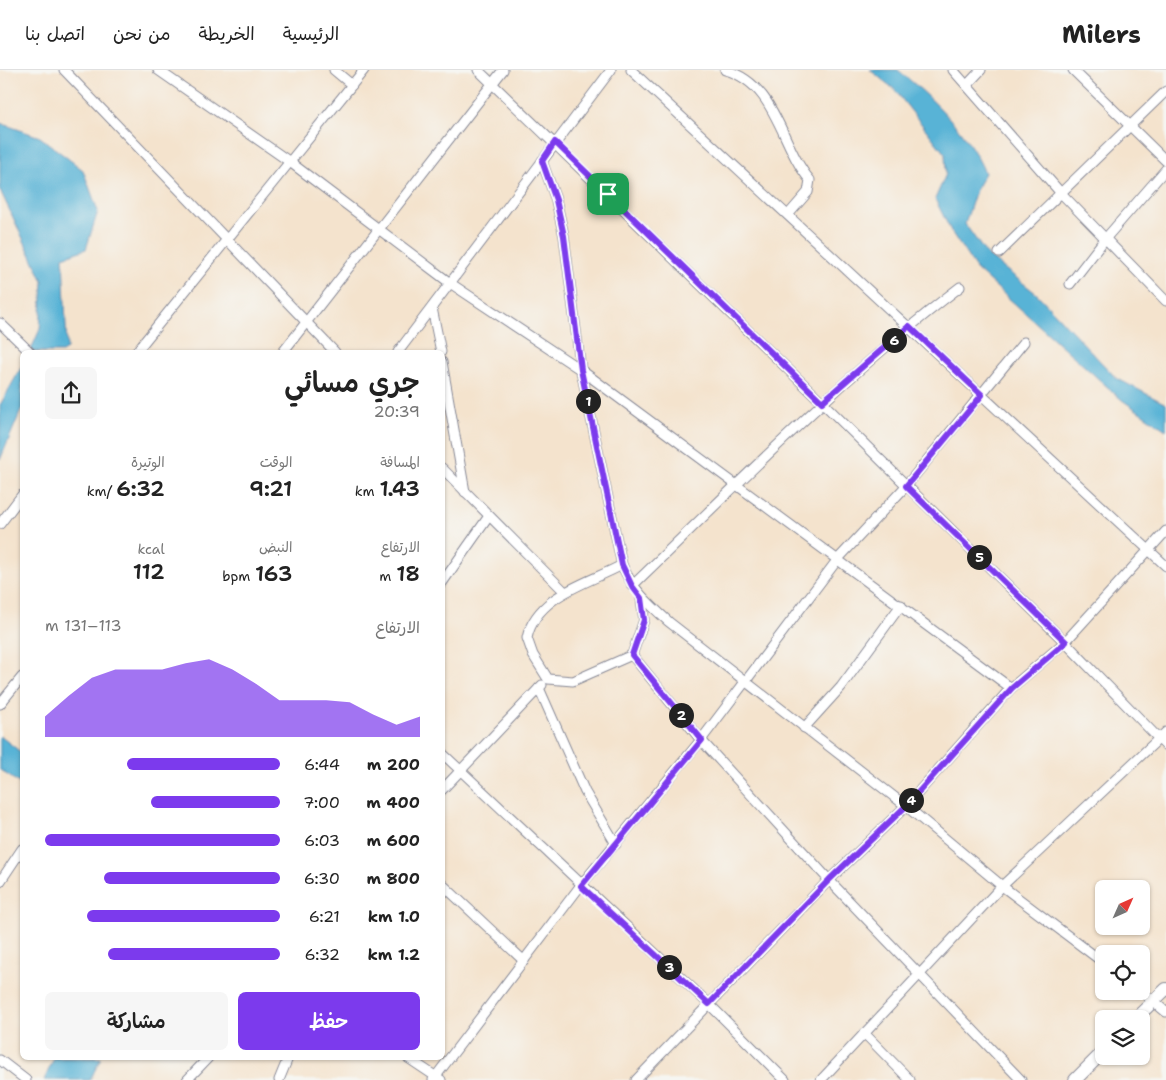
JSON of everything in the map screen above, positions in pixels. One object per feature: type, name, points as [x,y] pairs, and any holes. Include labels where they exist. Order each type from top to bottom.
[{"type":"street","points":[[64,70],[333,350]]},
{"type":"street","points":[[158,70],[290,162],[450,282],[581,370],[1012,688]]},
{"type":"street","points":[[334,70],[352,85]]},
{"type":"street","points":[[138,350],[364,70]]},
{"type":"street","points":[[478,70],[555,142],[822,402],[1066,642],[1166,746]]},
{"type":"street","points":[[285,350],[503,70]]},
{"type":"street","points":[[400,350],[611,70]]},
{"type":"street","points":[[631,70],[1166,566]]},
{"type":"street","points":[[725,70],[735,73],[754,86],[766,100],[784,131],[791,154],[810,180],[808,192],[788,214]]},
{"type":"street","points":[[952,70],[967,84],[1060,192],[1166,301]]},
{"type":"street","points":[[967,84],[981,70]]},
{"type":"street","points":[[1072,70],[1166,161]]},
{"type":"street","points":[[999,253],[1060,192],[1166,92]]},
{"type":"street","points":[[542,161],[556,200],[564,236],[581,370],[622,565],[632,586],[641,598],[804,728],[906,806],[1002,886],[1095,956]]},
{"type":"street","points":[[1070,284],[1105,239],[1166,169]]},
{"type":"street","points":[[632,586],[822,402],[909,326],[960,287]]},
{"type":"street","points":[[432,308],[441,350]]},
{"type":"street","points":[[0,324],[28,350]]},
{"type":"street","points":[[411,1060],[436,1079],[581,886],[702,740],[838,559],[906,486],[1024,342]]},
{"type":"street","points":[[445,379],[465,492]]},
{"type":"street","points":[[445,471],[565,592]]},
{"type":"street","points":[[0,524],[20,498]]},
{"type":"street","points":[[445,579],[489,516]]},
{"type":"street","points":[[636,1080],[829,880],[906,806],[1012,688],[1066,642],[1166,531]]},
{"type":"street","points":[[548,679],[533,655],[527,638],[534,620],[555,598],[622,565]]},
{"type":"street","points":[[445,787],[548,679],[573,681],[632,655],[644,620],[641,598]]},
{"type":"street","points":[[804,728],[841,687],[902,605]]},
{"type":"street","points":[[632,655],[702,740],[829,880],[921,974],[1020,1080]]},
{"type":"street","points":[[0,704],[20,679]]},
{"type":"street","points":[[539,688],[585,792],[616,844]]},
{"type":"street","points":[[821,1080],[1002,886],[1166,732]]},
{"type":"street","points":[[445,756],[581,886],[709,1004],[785,1080]]},
{"type":"street","points":[[0,882],[20,852]]},
{"type":"street","points":[[445,887],[524,961]]},
{"type":"street","points":[[1144,1010],[1166,989]]},
{"type":"street","points":[[1150,998],[1166,1012]]},
{"type":"street","points":[[864,1033],[910,1080]]},
{"type":"street","points":[[0,1060],[26,1080]]},
{"type":"street","points":[[187,1080],[206,1060]]},
{"type":"street","points":[[279,1080],[287,1060]]},
{"type":"street","points":[[1075,1080],[1095,1060]]},
{"type":"water","points":[[870,70],[898,70],[924,92],[959,130],[978,158],[985,173],[977,187],[965,224],[987,255],[1037,294],[1116,378],[1166,404],[1166,430],[1122,400],[976,269],[952,233],[935,199],[946,174],[945,154],[894,89]]},
{"type":"water","points":[[0,123],[40,137],[83,170],[98,211],[86,249],[63,257],[67,349],[65,350],[31,350],[40,329],[43,281],[0,190]]},
{"type":"water","points":[[20,370],[20,413],[0,460],[0,405]]},
{"type":"water","points":[[0,736],[20,751],[20,784],[0,770]]},
{"type":"water","points":[[53,1060],[100,1060],[90,1080],[44,1080]]},
{"type":"route","points":[[555,142],[608,194],[822,402],[909,326],[982,395],[906,486],[1066,642],[1012,688],[906,806],[829,880],[709,1004],[581,886],[702,740],[632,655],[638,643],[644,620],[641,598],[632,586],[622,565],[605,476],[581,370],[564,236],[556,200],[542,161],[555,142]]}]
